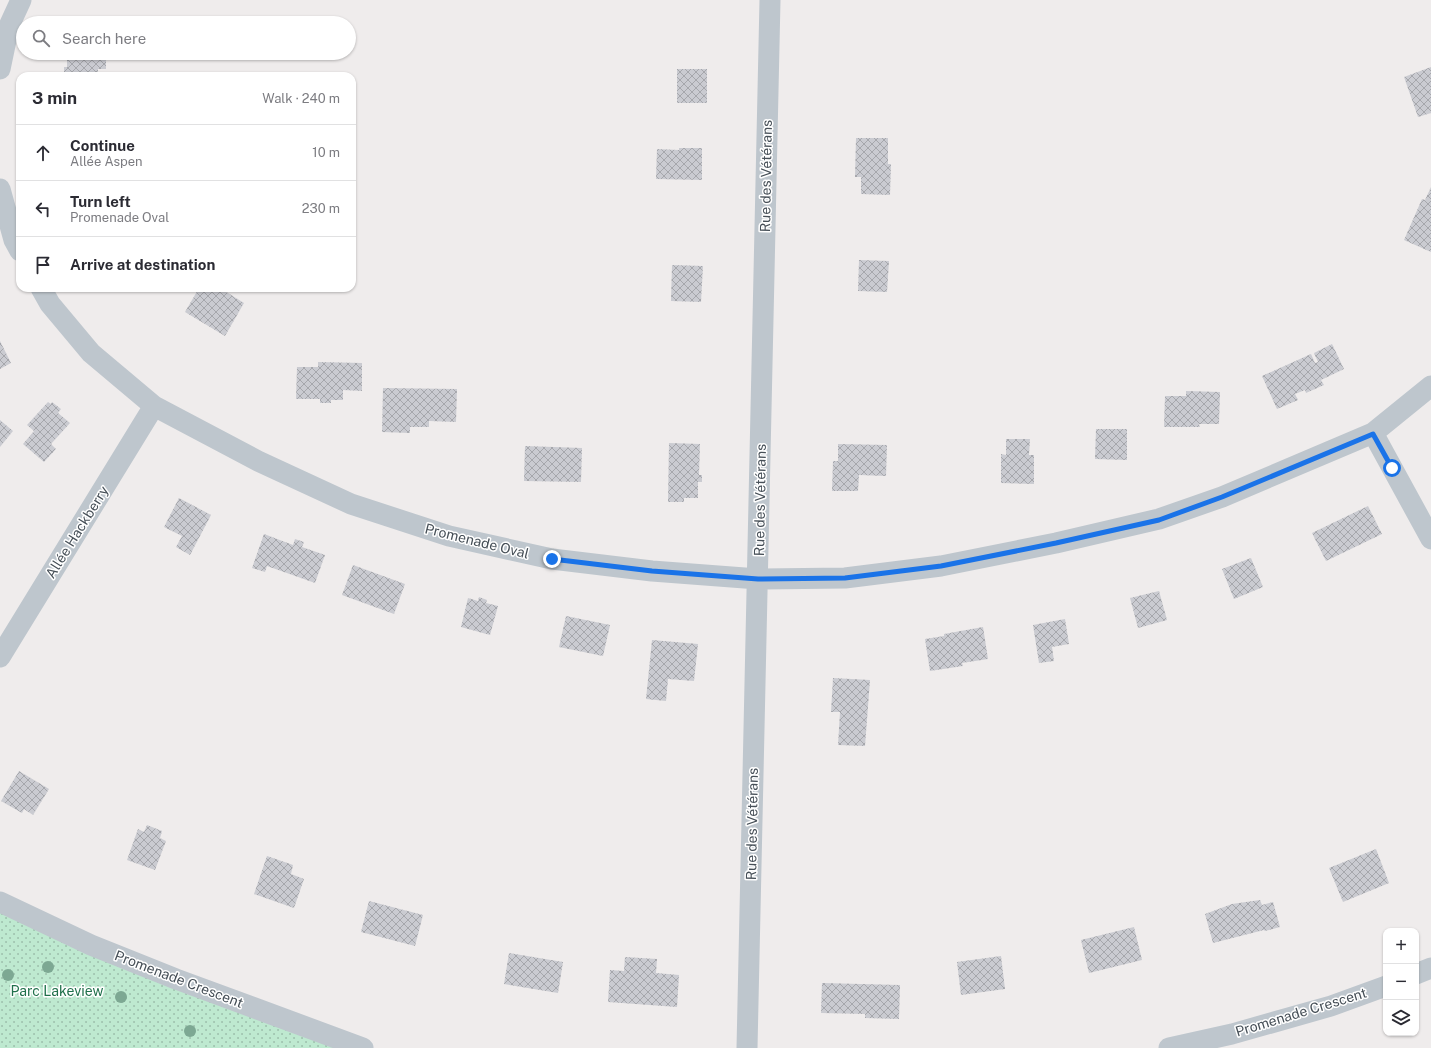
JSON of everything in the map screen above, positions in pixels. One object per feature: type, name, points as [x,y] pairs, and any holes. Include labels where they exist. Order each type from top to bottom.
[{"type":"street","points":[[0,69],[9,26],[21,0]]},
{"type":"street","name":"Rue des Vétérans","points":[[747,1048],[770,0]]},
{"type":"street","points":[[0,188],[16,244]]},
{"type":"street","name":"Promenade Oval","points":[[43,292],[50,304],[91,354],[154,406],[258,461],[351,504],[448,536],[552,559],[652,571],[758,579],[845,578],[941,566],[1056,543],[1159,520],[1222,497],[1373,434],[1431,386]]},
{"type":"street","name":"Allée Hackberry","points":[[0,657],[154,406]]},
{"type":"street","points":[[1373,434],[1431,538]]},
{"type":"street","name":"Promenade Crescent","points":[[0,902],[91,945],[176,980],[363,1048]]},
{"type":"street","points":[[1419,973],[1431,968]]},
{"type":"street","name":"Promenade Crescent","points":[[1169,1048],[1232,1034],[1331,1006],[1383,987]]},
{"type":"green space","name":"Parc Lakeview","points":[[0,902],[363,1048],[0,1048]]},
{"type":"building","points":[[67,60],[106,60],[106,69],[98,69],[98,72],[64,72],[64,67],[67,67]]},
{"type":"building","points":[[1431,67],[1431,113],[1418,117],[1404,77]]},
{"type":"building","points":[[677,69],[707,69],[707,103],[677,103]]},
{"type":"building","points":[[856,138],[888,138],[888,164],[891,164],[890,195],[861,194],[861,177],[855,177]]},
{"type":"building","points":[[679,148],[702,148],[702,180],[656,179],[657,149],[679,150]]},
{"type":"building","points":[[1431,187],[1431,252],[1404,240],[1422,199],[1425,200]]},
{"type":"building","points":[[859,260],[889,261],[887,292],[858,291]]},
{"type":"building","points":[[672,265],[703,266],[701,302],[671,301]]},
{"type":"building","points":[[197,292],[226,292],[244,303],[225,336],[185,312]]},
{"type":"building","points":[[0,341],[11,363],[0,369]]},
{"type":"building","points":[[1332,344],[1344,369],[1321,380],[1324,385],[1306,393],[1305,390],[1295,394],[1298,400],[1277,409],[1262,376],[1311,354],[1315,363],[1318,362],[1314,353]]},
{"type":"building","points":[[318,362],[362,363],[362,391],[343,390],[343,400],[331,400],[331,403],[320,403],[320,399],[296,399],[297,367],[318,367]]},
{"type":"building","points":[[383,388],[457,389],[456,422],[429,421],[429,427],[410,427],[410,433],[382,432]]},
{"type":"building","points":[[1186,391],[1220,392],[1219,424],[1199,424],[1200,427],[1164,427],[1165,396],[1186,396]]},
{"type":"building","points":[[48,402],[51,404],[52,402],[61,409],[58,413],[70,423],[51,444],[56,449],[44,462],[23,444],[34,431],[27,425]]},
{"type":"building","points":[[0,420],[13,431],[0,447]]},
{"type":"building","points":[[1096,429],[1127,429],[1127,460],[1095,459]]},
{"type":"building","points":[[1006,439],[1030,439],[1029,455],[1034,455],[1034,484],[1001,483],[1001,454],[1006,455]]},
{"type":"building","points":[[669,443],[700,444],[699,475],[702,475],[702,482],[698,482],[698,498],[684,498],[684,502],[668,502]]},
{"type":"building","points":[[838,444],[887,445],[886,476],[859,475],[858,491],[832,491],[833,461],[838,461]]},
{"type":"building","points":[[525,446],[582,448],[581,482],[524,481]]},
{"type":"building","points":[[179,498],[211,515],[190,555],[176,547],[182,536],[164,527]]},
{"type":"building","points":[[1368,506],[1382,534],[1326,561],[1312,533]]},
{"type":"building","points":[[264,534],[293,545],[295,539],[304,542],[302,547],[325,555],[315,583],[267,566],[265,572],[252,568]]},
{"type":"building","points":[[1251,558],[1263,587],[1234,599],[1222,569]]},
{"type":"building","points":[[353,565],[405,584],[394,614],[342,595]]},
{"type":"building","points":[[1159,591],[1167,620],[1138,628],[1130,598]]},
{"type":"building","points":[[479,597],[487,600],[486,603],[498,606],[490,635],[461,627],[468,598],[478,601]]},
{"type":"building","points":[[566,616],[610,625],[603,656],[559,647]]},
{"type":"building","points":[[1065,619],[1069,644],[1052,647],[1054,661],[1039,663],[1033,625]]},
{"type":"building","points":[[983,627],[988,659],[962,663],[963,666],[930,671],[925,639]]},
{"type":"building","points":[[652,640],[698,644],[694,681],[668,679],[666,701],[646,699]]},
{"type":"building","points":[[833,678],[870,680],[865,746],[838,745],[840,712],[831,712]]},
{"type":"building","points":[[19,771],[49,789],[33,815],[24,809],[22,813],[1,801]]},
{"type":"building","points":[[147,825],[162,831],[160,838],[166,841],[155,870],[127,860],[138,829],[144,832]]},
{"type":"building","points":[[1376,849],[1389,883],[1343,902],[1329,868]]},
{"type":"building","points":[[267,856],[293,865],[291,874],[304,879],[294,908],[254,894]]},
{"type":"building","points":[[1260,900],[1262,905],[1273,902],[1280,927],[1213,943],[1205,914],[1232,904]]},
{"type":"building","points":[[369,901],[423,915],[415,946],[361,932]]},
{"type":"building","points":[[1134,927],[1142,960],[1089,973],[1081,940]]},
{"type":"building","points":[[509,953],[563,962],[558,993],[504,984]]},
{"type":"building","points":[[1001,956],[1005,989],[961,995],[957,962]]},
{"type":"building","points":[[625,957],[657,959],[656,973],[679,975],[677,1007],[608,1002],[610,970],[624,971]]},
{"type":"building","points":[[822,983],[900,985],[899,1019],[865,1018],[865,1014],[821,1013]]},
{"type":"route","points":[[552,559],[652,571],[758,579],[845,578],[941,566],[1056,543],[1159,520],[1222,497],[1373,434],[1392,468]]}]
